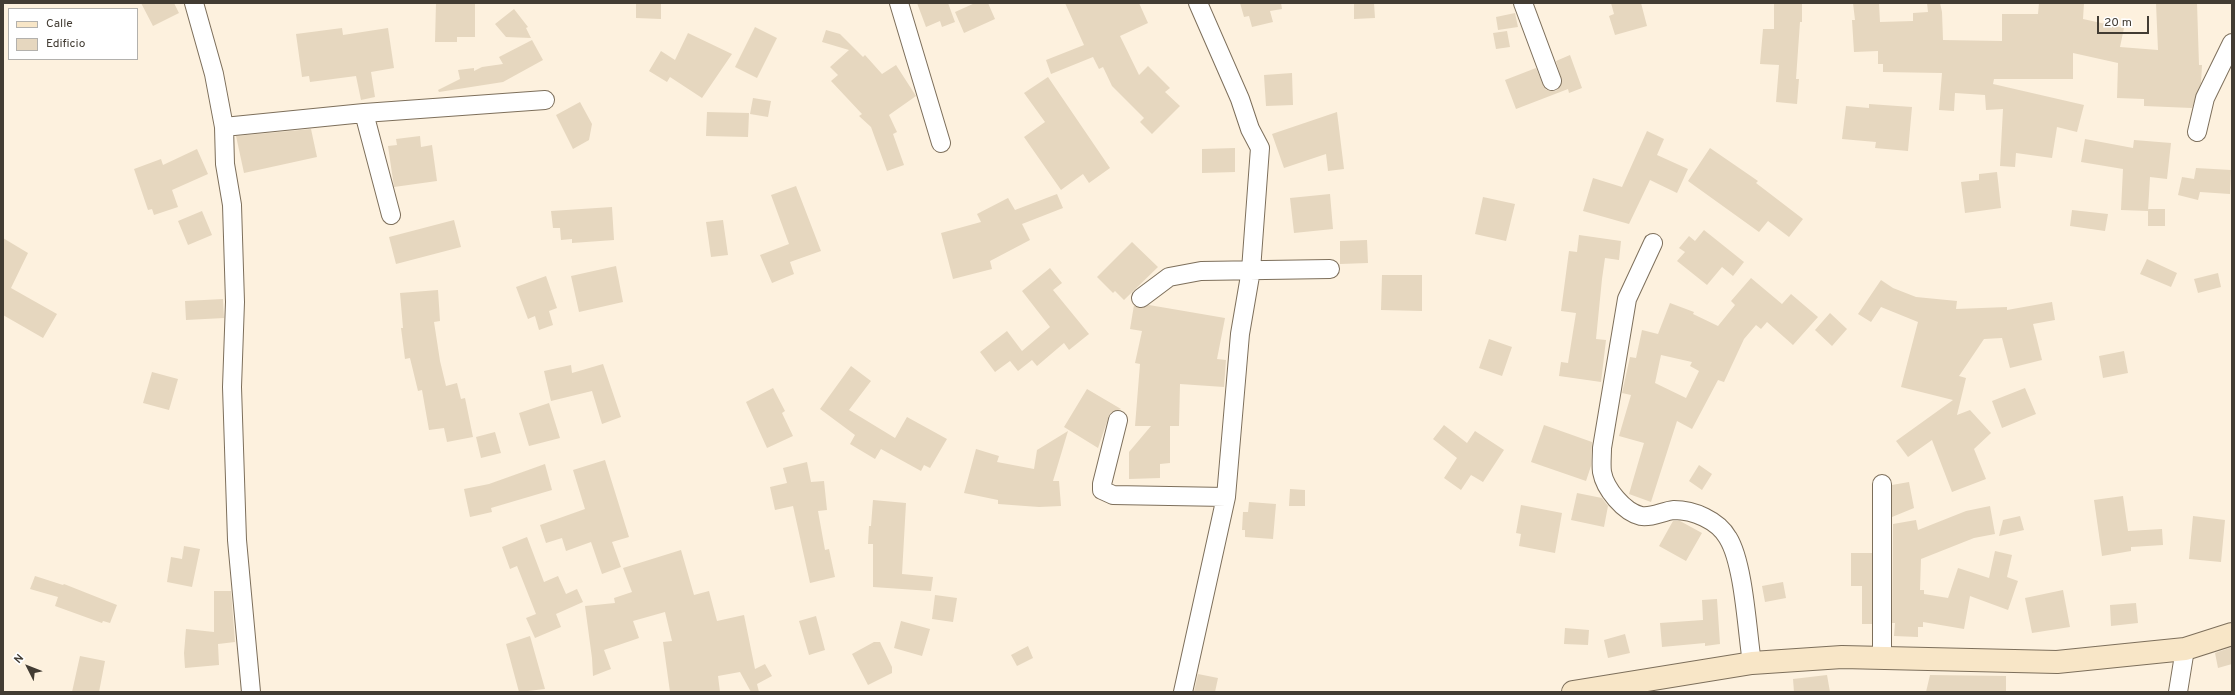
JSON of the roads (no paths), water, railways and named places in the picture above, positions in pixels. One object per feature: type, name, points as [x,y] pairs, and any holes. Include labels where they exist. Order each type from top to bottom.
[{"type":"street","points":[[194,3],[214,74],[224,128],[225,164],[232,205],[235,302],[232,387],[237,540],[251,692]]},
{"type":"street","points":[[899,3],[941,143]]},
{"type":"street","points":[[1183,692],[1226,497],[1240,334],[1251,270],[1260,148],[1250,129],[1240,99],[1198,3]]},
{"type":"street","points":[[1523,3],[1552,81]]},
{"type":"street","points":[[2197,132],[2206,98],[2232,43]]},
{"type":"street","points":[[224,128],[364,113],[546,100]]},
{"type":"street","points":[[364,113],[391,215]]},
{"type":"street","points":[[1653,243],[1627,299],[1602,448],[1602,472],[1609,489],[1625,508],[1641,516],[1673,510],[1692,513],[1709,519],[1728,537],[1737,560],[1752,663]]},
{"type":"street","points":[[1141,298],[1169,277],[1201,271],[1330,269]]},
{"type":"street","points":[[1118,420],[1102,484],[1102,490],[1113,495],[1226,497]]},
{"type":"street","points":[[1882,484],[1882,658]]},
{"type":"street","points":[[1573,692],[1752,663],[1842,657],[2057,662],[2185,649],[2232,634]]},
{"type":"street","points":[[2178,692],[2185,649]]}]
